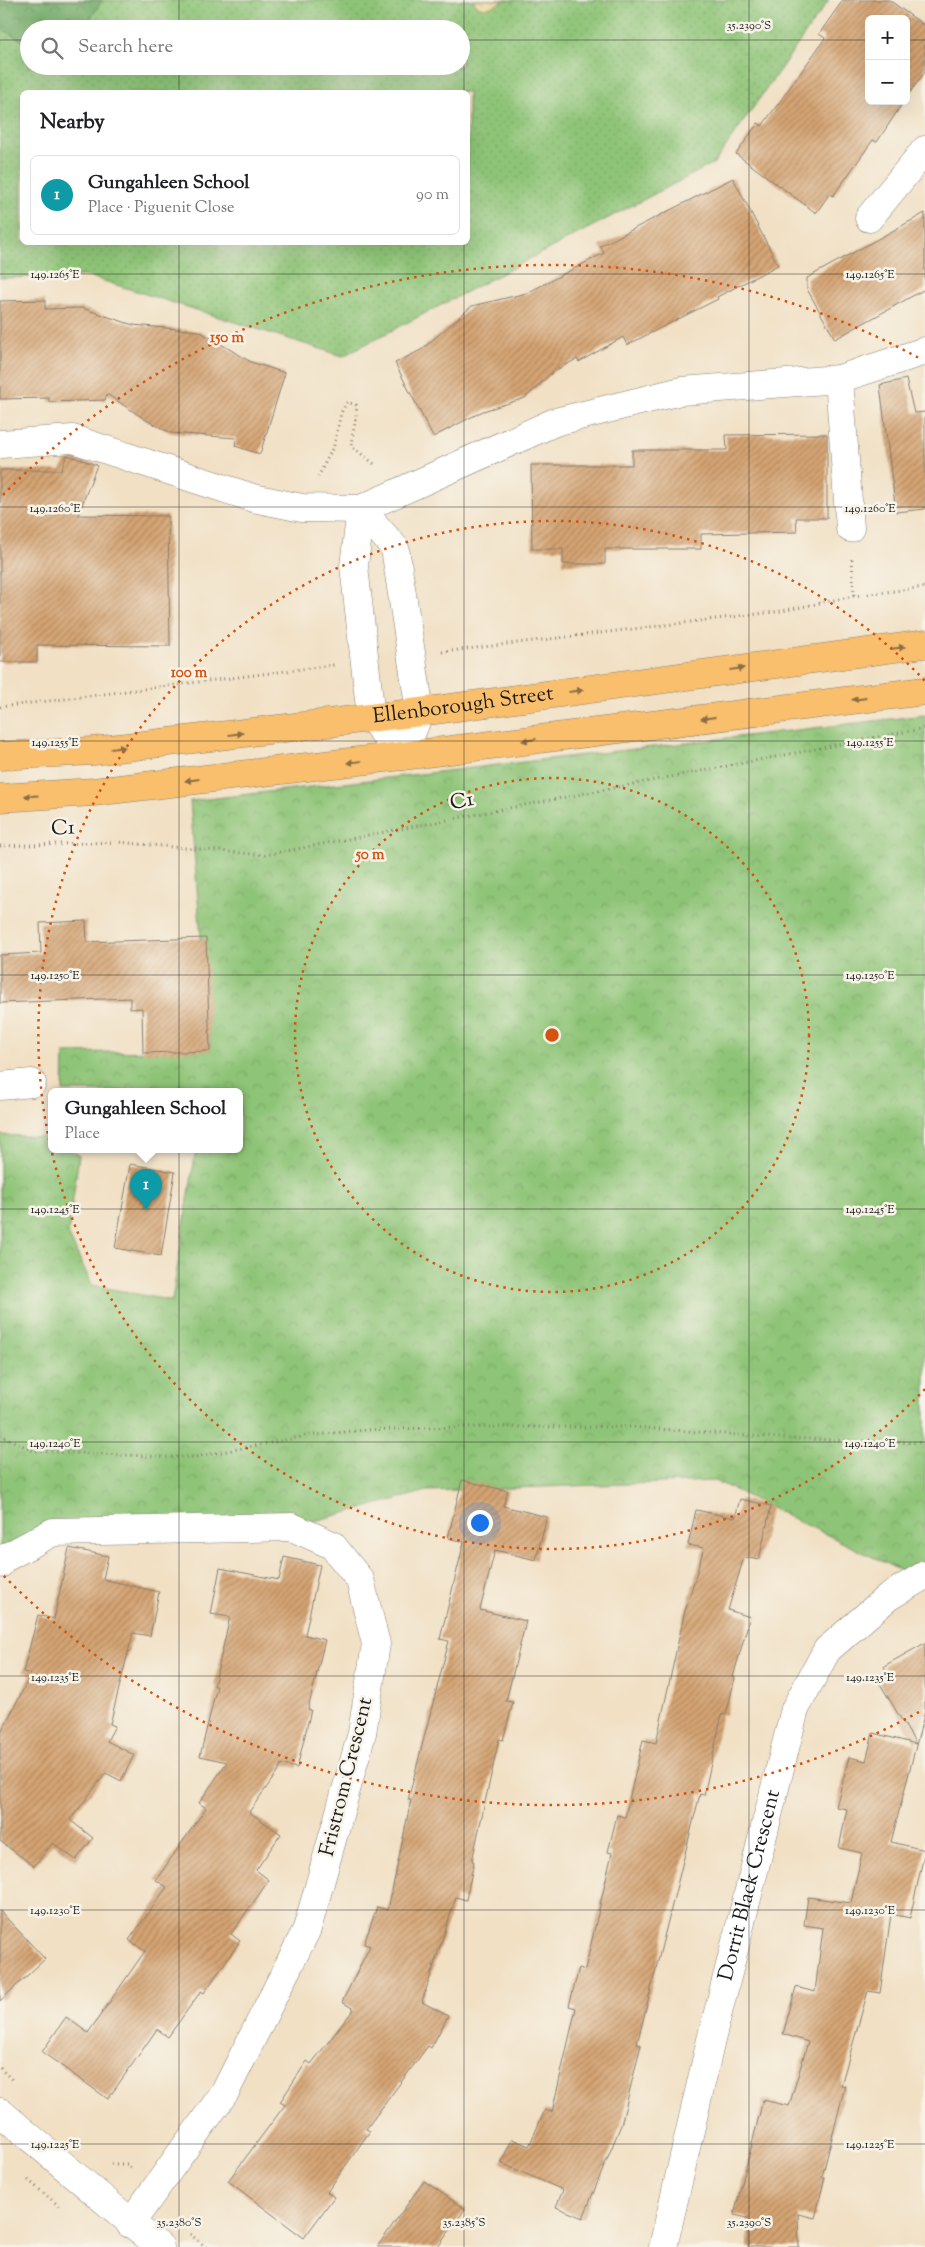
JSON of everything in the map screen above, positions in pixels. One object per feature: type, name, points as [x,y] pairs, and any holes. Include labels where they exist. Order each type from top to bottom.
[{"type":"main road","name":"Ellenborough Street","points":[[0,756],[93,750],[420,712],[925,644]]},
{"type":"main road","name":"Ellenborough Street","points":[[0,798],[93,792],[925,691]]},
{"type":"street","points":[[869,218],[925,150]]},
{"type":"street","points":[[0,444],[73,439],[253,498],[302,508],[361,509],[555,422],[681,392],[839,379],[925,352]]},
{"type":"street","points":[[839,379],[850,528]]},
{"type":"street","points":[[361,509],[395,548],[420,712],[402,756],[371,717],[354,566],[361,509]]},
{"type":"street","points":[[0,1086],[32,1083]]},
{"type":"street","name":"Fristrom Crescent","points":[[0,1564],[3,1559],[53,1532],[292,1527],[332,1545],[360,1580],[376,1644],[362,1733],[307,1929],[225,2092],[130,2224]]},
{"type":"street","name":"Dorrit Black Crescent","points":[[663,2247],[711,2040],[795,1709],[827,1650],[888,1597],[925,1575]]},
{"type":"street","points":[[0,2112],[130,2224],[160,2247]]},
{"type":"path","points":[[302,508],[334,445],[341,414],[347,402],[356,405],[357,412],[352,426],[351,446],[370,458],[383,472],[396,493]]},
{"type":"path","points":[[850,528],[854,596]]},
{"type":"path","points":[[412,656],[782,611],[854,596],[925,587]]},
{"type":"path","points":[[0,707],[364,662]]},
{"type":"path","name":"C1","points":[[0,846],[117,842],[265,855],[925,728]]},
{"type":"path","points":[[0,1435],[34,1451],[169,1457],[195,1457],[325,1434],[364,1430],[458,1427],[631,1427],[780,1438],[925,1443]]},
{"type":"green space","points":[[0,0],[829,0],[714,163],[343,356],[88,276],[0,278]]},
{"type":"green space","points":[[0,0],[102,0],[90,20],[20,20],[20,39],[0,28]]},
{"type":"green space","points":[[925,715],[925,1578],[918,1579],[716,1481],[427,1491],[292,1527],[137,1529],[0,1553],[0,1135],[46,1137],[48,1138],[48,1153],[75,1153],[79,1155],[68,1234],[92,1285],[172,1301],[195,1153],[243,1153],[243,1088],[63,1088],[64,1053],[210,1050],[190,801]]},
{"type":"sand","points":[[473,0],[504,0],[492,7],[483,8]]},
{"type":"building","points":[[843,0],[889,0],[910,15],[865,15],[865,105],[901,105],[877,142],[873,140],[833,196],[830,193],[816,213],[736,154],[758,123],[762,126],[814,54],[825,38],[819,34]]},
{"type":"building","points":[[910,15],[925,26],[925,72],[910,93]]},
{"type":"building","points":[[733,178],[778,265],[717,297],[718,299],[627,345],[623,337],[579,362],[577,359],[554,371],[525,398],[483,411],[433,437],[395,363],[421,350],[472,306],[527,293],[604,253],[600,246]]},
{"type":"building","points":[[925,213],[925,289],[835,339],[807,289],[807,278]]},
{"type":"building","points":[[45,300],[45,309],[82,308],[133,325],[199,331],[251,362],[285,373],[260,454],[235,446],[236,438],[171,433],[146,420],[107,394],[105,400],[49,402],[49,398],[0,399],[0,301]]},
{"type":"building","points":[[906,379],[914,413],[925,412],[925,509],[896,512],[880,385]]},
{"type":"building","points":[[827,434],[827,518],[796,518],[797,532],[701,534],[701,549],[605,549],[605,564],[563,564],[563,549],[532,549],[531,465],[632,465],[632,450],[727,450],[726,435]]},
{"type":"building","points":[[67,455],[97,465],[78,515],[168,516],[170,646],[37,645],[37,662],[0,662],[0,470],[61,470]]},
{"type":"building","points":[[86,921],[87,942],[206,938],[210,1051],[143,1053],[142,1008],[130,1009],[130,998],[0,1003],[0,955],[41,953],[40,923]]},
{"type":"building","points":[[130,1164],[175,1172],[161,1256],[115,1248]]},
{"type":"building","points":[[462,1480],[508,1491],[503,1506],[547,1517],[536,1560],[495,1550],[480,1610],[526,1621],[506,1701],[513,1702],[503,1740],[499,1739],[472,1861],[474,1862],[466,1900],[456,1897],[422,2002],[448,2016],[431,2048],[428,2046],[366,2129],[370,2131],[327,2192],[334,2197],[304,2238],[228,2181],[285,2105],[280,2102],[307,2061],[311,2064],[354,2009],[342,2002],[370,1946],[364,1944],[377,1907],[388,1910],[411,1800],[408,1800],[449,1641],[440,1639],[464,1542],[448,1538]]},
{"type":"building","points":[[740,1499],[771,1506],[759,1560],[744,1557],[728,1610],[750,1617],[733,1677],[735,1678],[726,1715],[722,1714],[704,1795],[700,1794],[637,2044],[641,2045],[621,2125],[583,2218],[556,2207],[563,2190],[501,2163],[512,2139],[529,2146],[545,2110],[552,2112],[576,2008],[569,2006],[579,1968],[585,1970],[612,1853],[608,1852],[617,1815],[625,1817],[643,1740],[656,1743],[684,1615],[704,1548],[688,1545],[696,1510],[735,1518]]},
{"type":"building","points":[[69,1548],[108,1556],[103,1579],[159,1592],[150,1636],[133,1633],[110,1724],[115,1726],[107,1741],[134,1755],[121,1781],[106,1773],[70,1820],[93,1838],[76,1860],[53,1843],[34,1866],[0,1841],[0,1735],[31,1674],[23,1672],[38,1615],[54,1619]]},
{"type":"building","points":[[284,1557],[320,1565],[305,1635],[325,1640],[308,1709],[311,1710],[297,1768],[281,1764],[279,1770],[249,1812],[281,1834],[256,1870],[269,1880],[231,1934],[240,1941],[204,1993],[201,1991],[168,2037],[157,2029],[108,2099],[42,2052],[66,2017],[88,2033],[145,1951],[129,1940],[167,1887],[156,1880],[206,1808],[199,1803],[227,1762],[200,1756],[217,1686],[214,1686],[230,1617],[211,1614],[220,1568],[279,1580]]},
{"type":"building","points":[[925,1643],[925,1711],[891,1842],[925,1850],[910,1918],[891,1914],[880,1993],[868,1991],[841,2085],[845,2086],[822,2177],[825,2177],[815,2218],[798,2214],[799,2247],[748,2247],[748,2218],[734,2215],[763,2100],[789,2106],[808,2042],[783,2034],[796,1987],[815,1992],[823,1928],[804,1925],[808,1897],[851,1903],[862,1853],[839,1848],[847,1809],[836,1807],[849,1757],[866,1761],[873,1733],[916,1744],[876,1677],[886,1671],[884,1666]]},
{"type":"building","points":[[0,1911],[45,1959],[0,2001]]},
{"type":"building","points":[[424,2181],[465,2209],[438,2247],[377,2247]]},
{"type":"place","name":"Gungahleen School","points":[[146,1210]]}]
